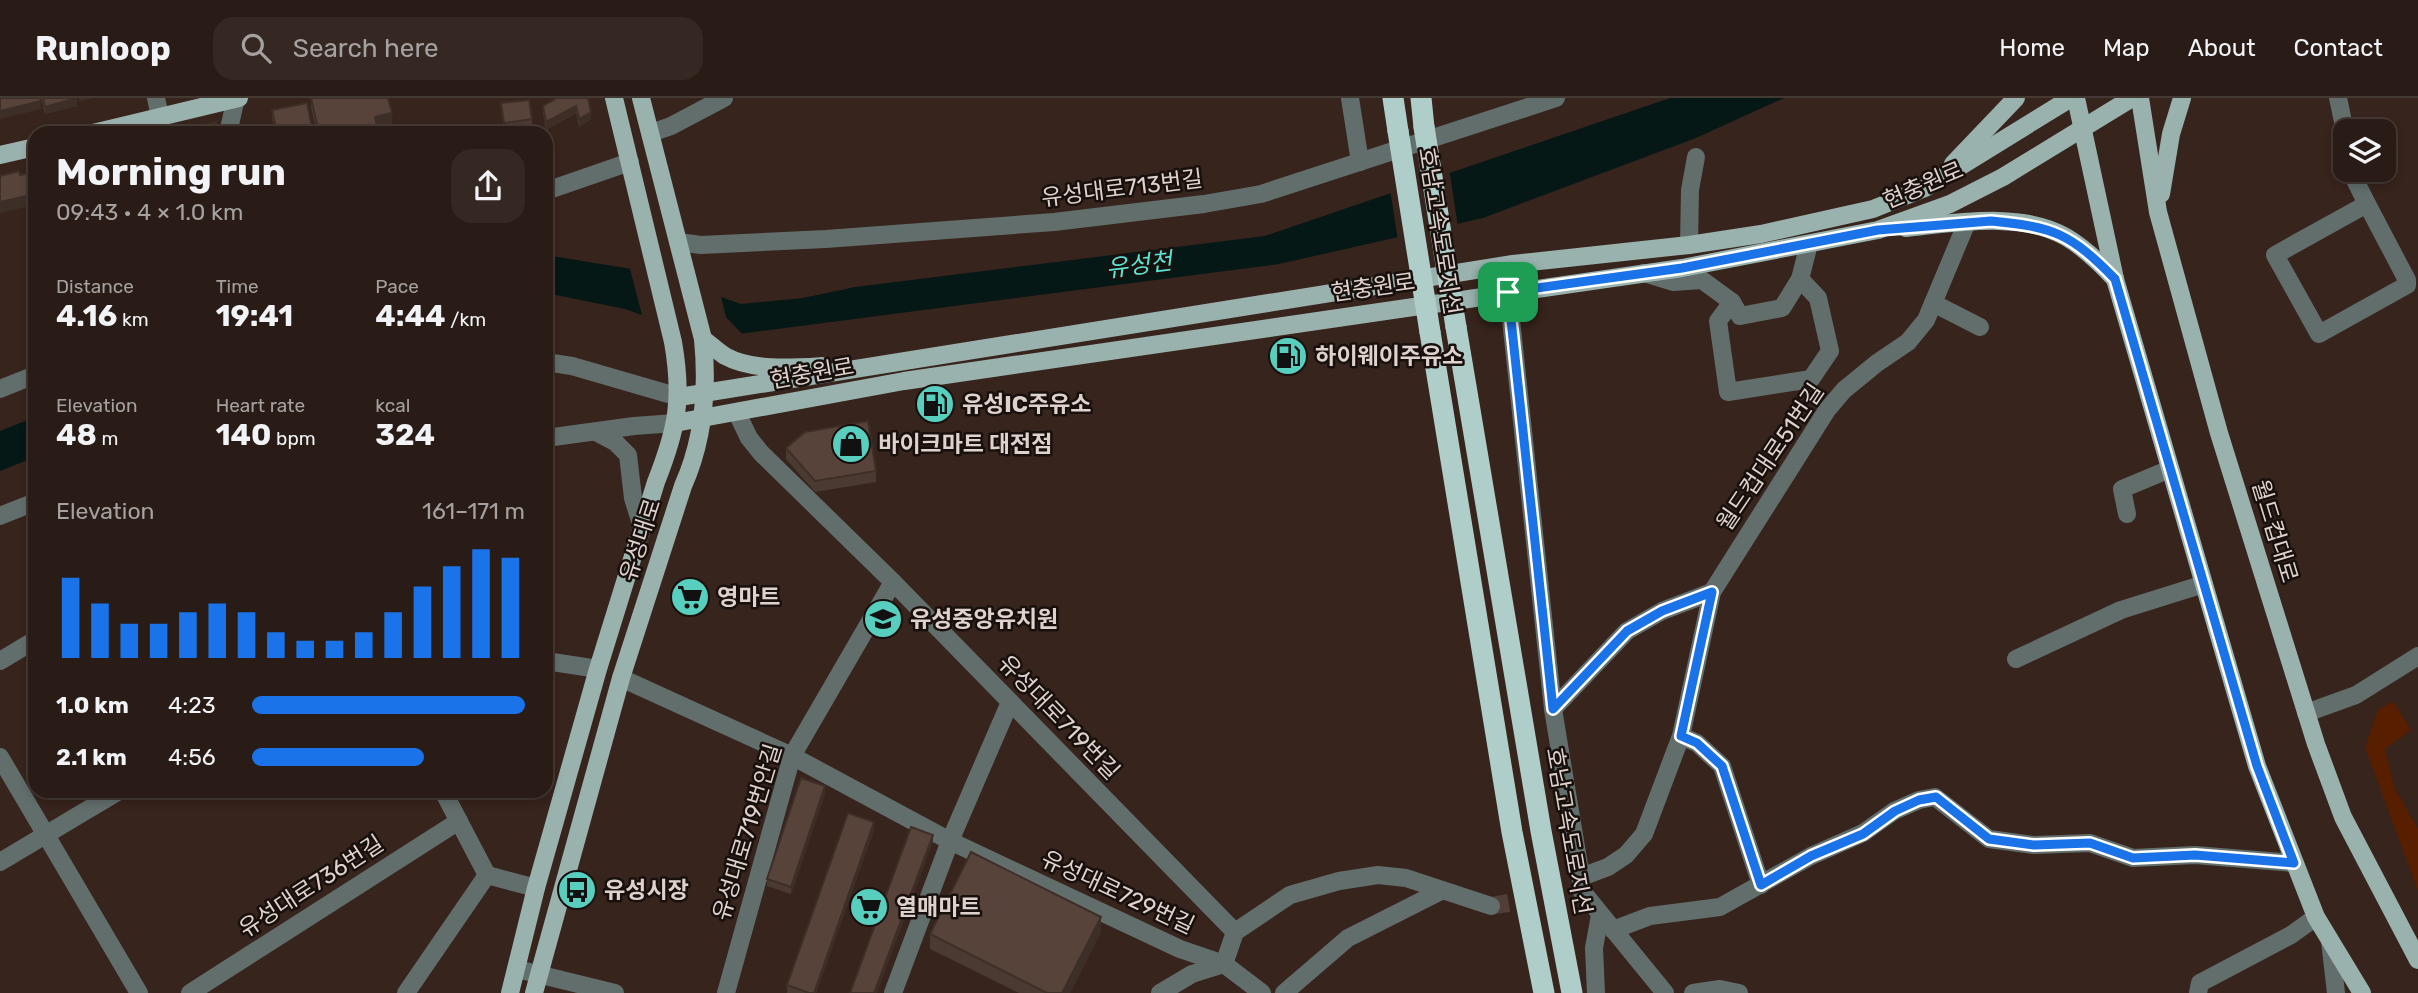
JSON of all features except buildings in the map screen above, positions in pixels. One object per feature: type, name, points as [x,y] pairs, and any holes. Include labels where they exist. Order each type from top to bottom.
[{"type":"highway","name":"호남고속도로지선","points":[[1393,98],[1512,832],[1544,993]]},
{"type":"highway","name":"호남고속도로지선","points":[[1420,98],[1541,831],[1572,993]]},
{"type":"main road","points":[[122,126],[237,98]]},
{"type":"main road","name":"유성대로","points":[[510,993],[536,888],[598,669],[675,423],[679,397],[673,342],[614,98]]},
{"type":"main road","name":"유성대로","points":[[534,993],[621,678],[683,486],[693,463],[703,419],[706,372],[703,339],[641,98]]},
{"type":"main road","points":[[1925,187],[1959,159],[2016,98]]},
{"type":"main road","name":"현충원로","points":[[902,363],[1513,264],[1689,245],[1761,234],[1873,209],[1925,187],[2071,98]]},
{"type":"main road","points":[[2076,98],[2115,279],[2257,766],[2316,917],[2362,993]]},
{"type":"main road","name":"현충원로","points":[[675,423],[918,379],[1644,273],[1878,230],[1950,204],[2003,177],[2132,98]]},
{"type":"main road","name":"월드컵대로","points":[[2140,98],[2158,212],[2219,433],[2306,713],[2343,817],[2418,960]]},
{"type":"main road","points":[[2158,212],[2171,134],[2182,98]]},
{"type":"main road","points":[[0,155],[28,149]]},
{"type":"main road","points":[[1878,230],[1967,222],[2031,225],[2066,237],[2090,254],[2115,279]]},
{"type":"main road","points":[[703,339],[725,356],[746,364],[810,367],[902,363]]},
{"type":"main road","points":[[679,397],[902,363]]},
{"type":"street","points":[[156,98],[160,117]]},
{"type":"street","points":[[230,126],[237,98]]},
{"type":"street","points":[[651,133],[671,126],[724,98]]},
{"type":"street","points":[[1350,98],[1360,162]]},
{"type":"street","name":"유성대로713번길","points":[[679,246],[826,239],[1054,222],[1204,204],[1261,194],[1556,98]]},
{"type":"street","points":[[2338,98],[2342,119]]},
{"type":"street","points":[[1689,245],[1690,190],[1696,158]]},
{"type":"street","points":[[553,189],[630,162]]},
{"type":"street","points":[[2356,182],[2407,280],[2407,285],[2319,334],[2275,255],[2367,204]]},
{"type":"street","name":"월드컵대로51번길","points":[[1576,886],[1626,855],[1644,834],[1681,736],[1712,592],[1827,410],[1853,383],[1908,342],[1926,320],[1967,222]]},
{"type":"street","points":[[1644,273],[1673,282],[1702,279],[1732,302],[1740,316],[1782,308],[1800,279],[1809,244]]},
{"type":"street","points":[[1732,302],[1718,321],[1728,393],[1811,379],[1830,351],[1818,298],[1800,279]]},
{"type":"street","points":[[1508,292],[1553,709],[1576,886],[1665,993]]},
{"type":"street","points":[[1933,303],[1980,327]]},
{"type":"street","points":[[553,363],[572,366],[679,397]]},
{"type":"street","points":[[0,389],[28,378]]},
{"type":"street","name":"유성대로719번길","points":[[737,412],[749,438],[761,453],[893,582],[1235,932]]},
{"type":"street","points":[[553,437],[675,423]]},
{"type":"street","points":[[596,432],[615,442],[628,455],[633,498],[642,527]]},
{"type":"street","points":[[2127,514],[2122,489],[2170,469]]},
{"type":"street","points":[[0,516],[28,505]]},
{"type":"street","name":"유성대로719번안길","points":[[726,993],[792,756],[893,582]]},
{"type":"street","points":[[2016,659],[2121,610],[2204,584]]},
{"type":"street","points":[[1553,709],[1627,631],[1662,611],[1712,592]]},
{"type":"street","points":[[0,661],[28,644]]},
{"type":"street","points":[[2306,713],[2356,695],[2418,656]]},
{"type":"street","points":[[553,662],[598,669]]},
{"type":"street","name":"유성대로729번길","points":[[621,678],[792,756],[950,841],[1180,949],[1224,964],[1262,993]]},
{"type":"street","points":[[894,993],[950,841],[1010,702]]},
{"type":"street","points":[[1681,736],[1697,743],[1722,766],[1761,885]]},
{"type":"street","points":[[0,757],[139,993]]},
{"type":"street","points":[[1613,930],[1650,916],[1720,907],[1811,856],[1863,834],[1895,811],[1919,800],[1936,797],[1989,839],[2034,845],[2090,843],[2133,858],[2195,855],[2294,863]]},
{"type":"street","points":[[0,862],[106,798]]},
{"type":"street","points":[[447,798],[488,875],[536,888]]},
{"type":"street","name":"유성대로736번길","points":[[191,993],[459,821]]},
{"type":"street","points":[[407,993],[488,875]]},
{"type":"street","points":[[1160,993],[1192,974],[1224,964],[1235,932],[1290,895],[1339,881],[1378,875],[1406,878],[1491,906]]},
{"type":"street","points":[[1284,993],[1348,938],[1441,891]]},
{"type":"street","points":[[1596,993],[1594,948],[1600,915]]},
{"type":"street","points":[[2198,993],[2200,983],[2291,935],[2316,917]]},
{"type":"street","points":[[2330,941],[2336,993]]},
{"type":"street","points":[[517,969],[615,993]]},
{"type":"street","points":[[1693,993],[1720,989],[1739,993]]},
{"type":"shaded area","points":[[2393,701],[2411,730],[2385,749],[2395,789],[2418,829],[2418,891],[2365,747],[2378,710]]},
{"type":"water","name":"유성천","points":[[1670,98],[1784,98],[1696,138],[1483,218],[1279,264],[738,334],[673,326],[625,309],[553,294],[553,256],[650,272],[741,304],[803,298],[855,287],[1265,236]]},
{"type":"water","points":[[28,420],[28,460],[0,471],[0,431]]},
{"type":"pier","points":[[1449,168],[1458,227],[1398,241],[1390,189]]},
{"type":"pier","points":[[629,265],[651,269],[720,293],[726,317],[745,337],[672,330],[643,319]]},
{"type":"tunnel","points":[[1491,906],[1568,892]]},
{"type":"place","name":"하이웨이주유소","points":[[1288,356]]},
{"type":"place","name":"유성IC주유소","points":[[935,404]]},
{"type":"place","name":"바이크마트 대전점","points":[[851,444]]},
{"type":"place","name":"영마트","points":[[690,597]]},
{"type":"place","name":"유성중앙유치원","points":[[883,619]]},
{"type":"place","name":"유성시장","points":[[577,890]]},
{"type":"place","name":"열매마트","points":[[869,907]]},
{"type":"route","points":[[1991,221],[2031,225],[2066,237],[2090,254],[2115,279],[2257,766],[2294,863],[2195,855],[2133,858],[2090,843],[2034,845],[1989,839],[1936,797],[1919,800],[1895,811],[1863,834],[1811,856],[1761,885],[1722,766],[1697,743],[1681,736],[1712,592],[1662,611],[1627,631],[1553,709],[1508,292],[1682,268],[1878,230],[1967,222],[1991,221]]}]
